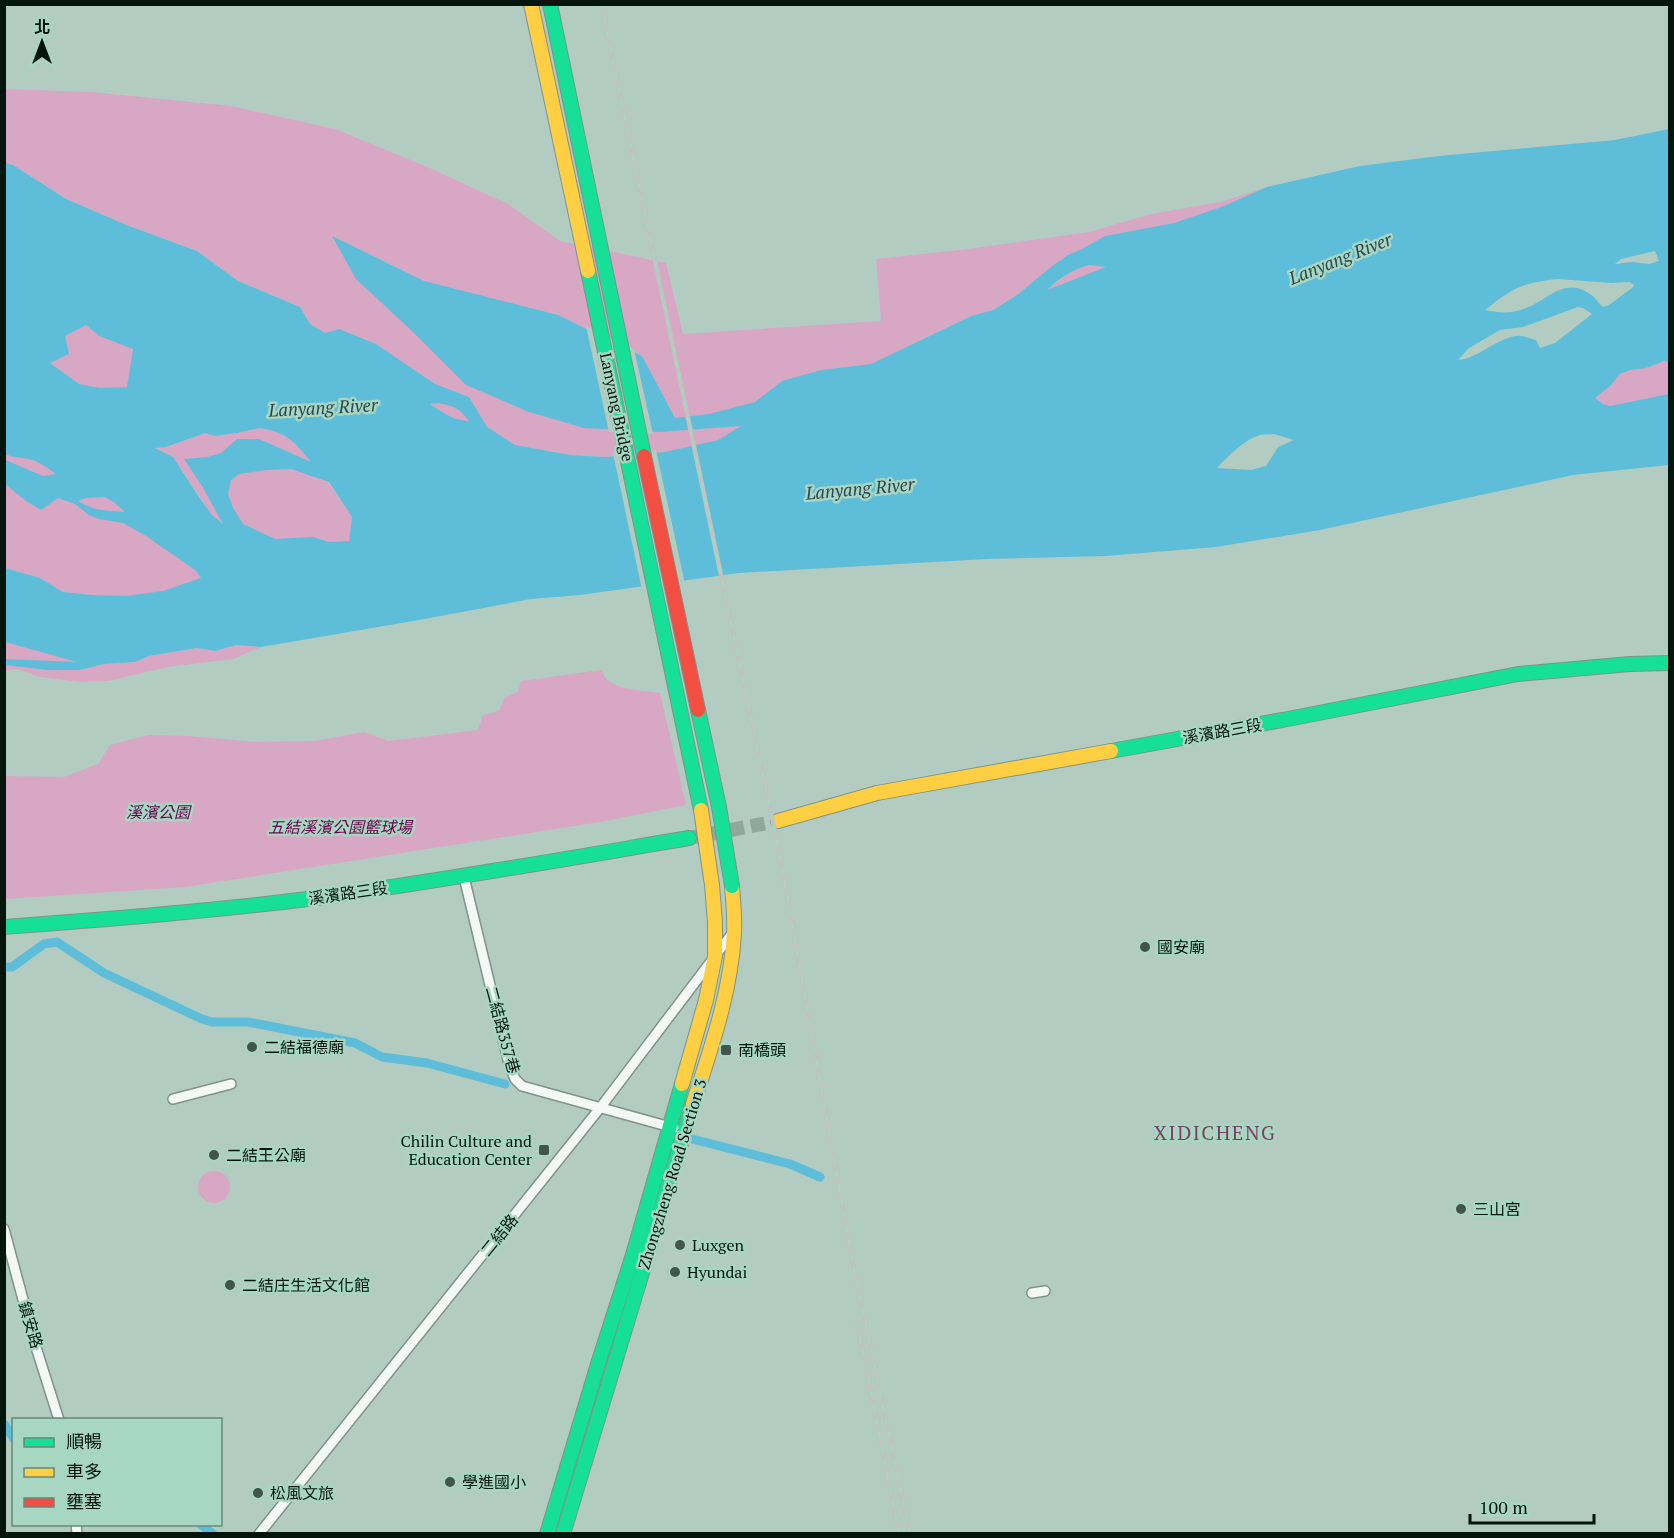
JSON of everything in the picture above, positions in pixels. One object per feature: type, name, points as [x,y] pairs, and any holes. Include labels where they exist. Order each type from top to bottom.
[{"type":"main road","name":"Lanyang Bridge","points":[[531,4],[701,810]]},
{"type":"main road","name":"Lanyang Bridge","points":[[550,4],[650,489],[719,807]]},
{"type":"main road","name":"溪濱路三段","points":[[778,821],[877,793],[1243,727],[1518,674],[1630,664],[1670,663]]},
{"type":"main road","name":"Zhongzheng Road Section 3","points":[[563,1533],[723,1004],[730,971],[734,931],[732,886],[719,807]]},
{"type":"main road","name":"Zhongzheng Road Section 3","points":[[547,1533],[633,1255],[706,1000],[715,956],[715,922],[701,810]]},
{"type":"main road","name":"溪濱路三段","points":[[4,927],[229,908],[464,877],[689,838]]},
{"type":"main road","points":[[570,1458],[585,1461]]},
{"type":"street","name":"二結路357巷","points":[[464,877],[510,1064],[519,1090],[600,1108],[685,1131]]},
{"type":"street","name":"二結路","points":[[259,1533],[600,1108],[734,931]]},
{"type":"street","points":[[173,1099],[231,1084]]},
{"type":"street","name":"鎮安路","points":[[4,1229],[59,1418]]},
{"type":"street","points":[[1032,1293],[1045,1291]]},
{"type":"green space","points":[[5,89],[91,92],[231,106],[335,129],[425,166],[508,204],[560,241],[666,263],[683,334],[881,321],[876,259],[1089,232],[1151,214],[1221,202],[1267,187],[1230,213],[1052,266],[1017,295],[993,310],[971,316],[908,346],[712,449],[604,457],[570,455],[516,446],[447,415],[310,324],[300,307],[238,281],[197,251],[129,226],[66,199],[13,165],[5,163]]},
{"type":"green space","points":[[1089,265],[1108,267],[1044,291],[1078,267]]},
{"type":"green space","points":[[35,304],[221,367],[73,402],[5,315]]},
{"type":"green space","points":[[1664,361],[1669,362],[1669,407],[1449,459],[1599,378]]},
{"type":"green space","points":[[258,428],[277,431],[297,445],[328,482],[352,517],[349,541],[337,553],[276,543],[225,526],[212,515],[173,457],[154,447],[166,447],[205,433],[215,436]]},
{"type":"green space","points":[[4,444],[233,554],[169,605],[63,592],[40,578],[5,568]]},
{"type":"green space","points":[[4,642],[80,662],[104,664],[134,662],[149,656],[198,648],[215,651],[236,645],[261,647],[233,659],[168,667],[108,681],[80,682],[40,677],[17,669],[5,671]]},
{"type":"green space","name":"溪濱公園","points":[[601,670],[606,679],[617,686],[660,693],[686,805],[600,822],[185,887],[5,899],[5,776],[64,777],[98,764],[110,745],[148,735],[257,742],[314,741],[364,732],[389,741],[478,730],[483,715],[499,711],[505,697],[518,692],[521,681]]},
{"type":"green space","points":[[214,1171],[225,1176],[230,1187],[225,1198],[214,1203],[203,1198],[198,1187],[203,1176]]},
{"type":"water","name":"Lanyang River","points":[[1669,129],[1669,362],[1664,361],[1620,374],[1595,398],[1610,406],[1669,394],[1669,465],[1573,475],[1320,530],[1216,547],[1106,556],[987,559],[739,573],[580,595],[531,599],[261,647],[236,645],[215,651],[197,648],[149,656],[135,662],[104,664],[80,670],[47,670],[5,665],[5,659],[77,662],[5,642],[5,568],[40,578],[63,592],[92,595],[126,596],[163,591],[201,578],[195,570],[123,523],[99,519],[89,515],[75,504],[58,498],[41,510],[5,484],[5,460],[43,476],[56,474],[33,460],[5,454],[5,163],[13,165],[66,199],[129,226],[197,251],[238,281],[300,307],[310,324],[325,333],[339,329],[376,344],[435,384],[469,397],[487,427],[515,445],[570,455],[605,457],[665,452],[718,440],[741,426],[659,432],[584,428],[529,412],[466,385],[356,279],[332,236],[424,281],[558,315],[642,356],[675,418],[709,414],[755,402],[782,381],[821,370],[871,364],[971,316],[993,310],[1017,295],[1068,255],[1105,236],[1174,223],[1224,206],[1267,187],[1360,166],[1439,156],[1615,140]],"holes":[[[1655,251],[1659,261],[1649,264],[1632,262],[1615,264],[1621,259]],[[1089,265],[1106,267],[1047,290],[1061,278]],[[1558,279],[1630,282],[1634,285],[1609,305],[1603,307],[1590,294],[1572,287],[1556,291],[1520,310],[1506,312],[1485,310],[1503,296],[1535,282]],[[1578,307],[1592,314],[1555,343],[1540,348],[1536,340],[1514,336],[1466,359],[1458,360],[1469,348],[1500,330],[1523,327]],[[86,325],[99,336],[133,349],[127,387],[99,388],[79,384],[50,363],[69,354],[65,336]],[[438,403],[459,410],[469,421],[453,418],[430,404]],[[259,428],[276,432],[300,448],[311,462],[259,439],[237,439],[221,453],[184,459],[223,524],[212,515],[173,457],[155,448],[166,447],[205,433],[215,436]],[[1274,434],[1294,440],[1278,447],[1266,466],[1251,470],[1217,468],[1242,444],[1260,435]],[[291,469],[329,482],[352,517],[349,541],[329,542],[313,537],[275,539],[243,524],[228,494],[231,480],[239,474]],[[105,497],[125,512],[91,507],[78,501]]]},
{"type":"pier","points":[[586,326],[634,349],[653,434],[609,432]]},
{"type":"pier","points":[[656,450],[685,584],[642,590],[613,453]]},
{"type":"waterway","points":[[4,967],[12,967],[44,944],[57,942],[104,973],[202,1019],[212,1022],[248,1022],[355,1043],[382,1057],[427,1063],[505,1084]]},
{"type":"waterway","points":[[692,1139],[790,1164],[820,1177]]},
{"type":"waterway","points":[[4,1424],[12,1436]]},
{"type":"waterway","points":[[203,1526],[213,1534]]},
{"type":"tunnel","points":[[689,838],[778,821]]},
{"type":"railway","points":[[601,4],[779,851],[853,1264],[910,1534]]},
{"type":"railway","points":[[857,1322],[899,1534]]},
{"type":"traffic: fast","points":[[550,4],[644,456]]},
{"type":"traffic: fast","points":[[588,271],[701,810]]},
{"type":"traffic: fast","points":[[1111,751],[1518,674],[1630,664],[1670,663]]},
{"type":"traffic: fast","points":[[698,710],[719,807]]},
{"type":"traffic: fast","points":[[719,807],[732,886]]},
{"type":"traffic: fast","points":[[4,927],[199,911],[316,898],[689,838]]},
{"type":"traffic: fast","points":[[547,1534],[633,1255],[682,1084]]},
{"type":"traffic: fast","points":[[563,1534],[693,1104]]},
{"type":"traffic: slow","points":[[531,4],[588,271]]},
{"type":"traffic: slow","points":[[778,821],[877,793],[1111,751]]},
{"type":"traffic: slow","points":[[701,810],[712,885]]},
{"type":"traffic: slow","points":[[682,1084],[706,1000],[715,956],[712,885]]},
{"type":"traffic: slow","points":[[693,1104],[719,1020],[729,977],[734,927],[732,886]]},
{"type":"traffic: jam","points":[[644,456],[698,710]]},
{"type":"place","name":"國安廟","points":[[1145,947]]},
{"type":"place","name":"二結福德廟","points":[[252,1047]]},
{"type":"place","name":"南橋頭","points":[[726,1050]]},
{"type":"place","name":"Chilin Culture and Education Center","points":[[544,1150]]},
{"type":"place","name":"二結王公廟","points":[[214,1155]]},
{"type":"place","name":"三山宮","points":[[1461,1209]]},
{"type":"place","name":"Luxgen","points":[[680,1245]]},
{"type":"place","name":"Hyundai","points":[[675,1272]]},
{"type":"place","name":"二結庄生活文化館","points":[[230,1285]]},
{"type":"place","name":"學進國小","points":[[450,1482]]},
{"type":"place","name":"松風文旅","points":[[258,1493]]},
{"type":"district","name":"XIDICHENG","points":[[1215,1132]]},
{"type":"park label","name":"五結溪濱公園籃球場","points":[[340,827]]}]
